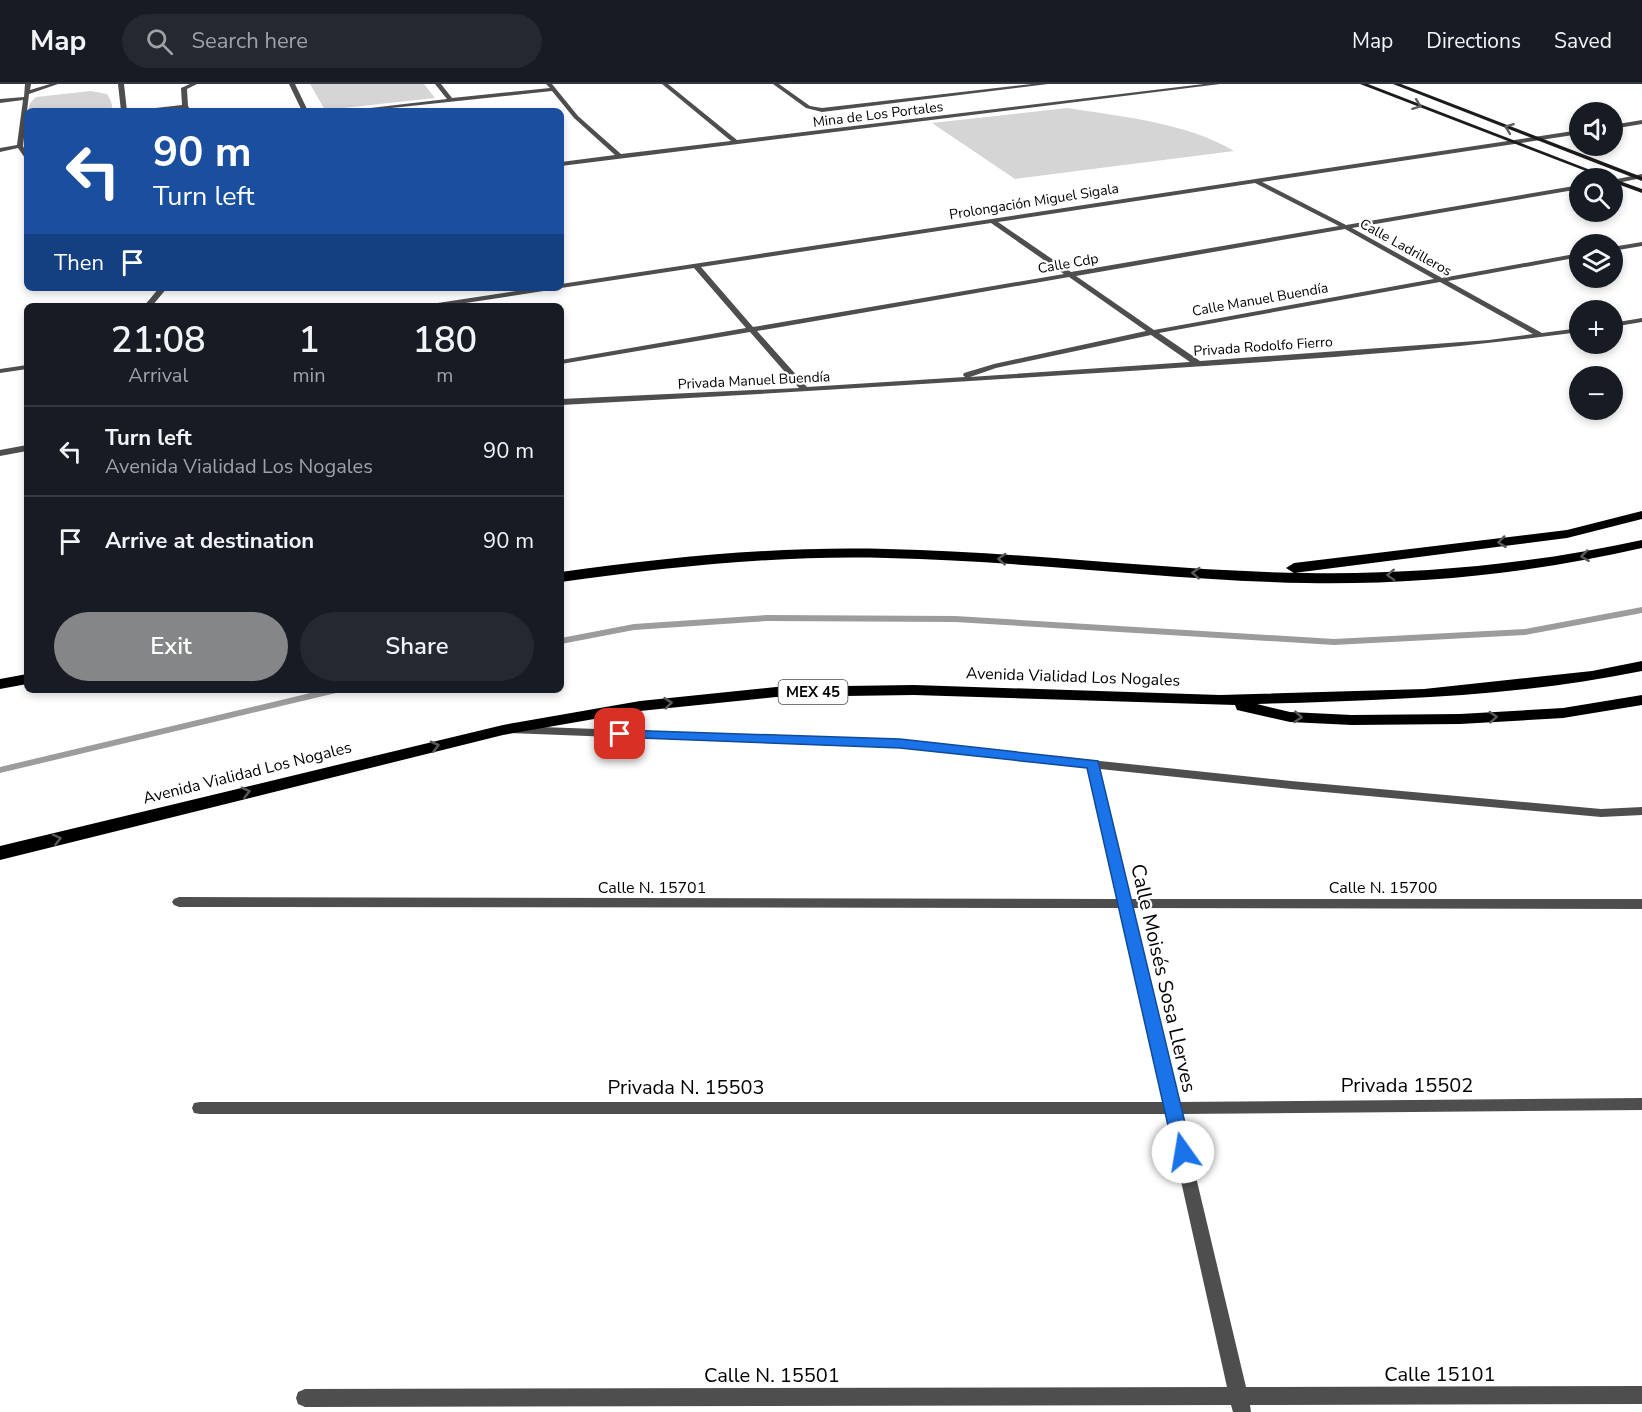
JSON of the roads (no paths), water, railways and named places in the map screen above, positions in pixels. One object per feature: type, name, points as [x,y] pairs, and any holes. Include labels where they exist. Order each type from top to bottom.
[{"type":"highway","points":[[1235,575],[1567,534],[1642,515]]},
{"type":"highway","points":[[564,577],[707,559],[842,553],[928,554],[1308,578],[1453,574],[1604,554],[1642,544]]},
{"type":"highway","name":"Avenida Vialidad Los Nogales","points":[[0,854],[503,730],[640,706],[776,692],[914,690],[1220,700],[1424,694],[1592,676],[1642,666]]},
{"type":"highway","points":[[0,684],[24,680]]},
{"type":"highway","points":[[1220,700],[1290,717],[1363,720],[1460,719],[1563,713],[1642,700]]},
{"type":"main road","points":[[1363,84],[1581,168]]},
{"type":"main road","points":[[1396,84],[1641,177]]},
{"type":"main road","points":[[1623,184],[1642,191]]},
{"type":"street","points":[[24,108],[28,84]]},
{"type":"street","points":[[0,100],[26,95],[55,84]]},
{"type":"street","points":[[121,84],[124,108]]},
{"type":"street","points":[[186,108],[184,88],[194,84]]},
{"type":"street","points":[[291,84],[303,108]]},
{"type":"street","points":[[438,84],[451,100]]},
{"type":"street","points":[[549,84],[576,117],[620,156]]},
{"type":"street","points":[[665,84],[737,143]]},
{"type":"street","points":[[777,84],[784,84]]},
{"type":"street","points":[[777,84],[808,107],[827,110],[1045,84]]},
{"type":"street","name":"Mina de Los Portales","points":[[564,164],[1217,84]]},
{"type":"street","points":[[376,108],[554,89]]},
{"type":"street","points":[[24,112],[20,146],[24,153]]},
{"type":"street","points":[[1623,125],[1642,122]]},
{"type":"street","name":"Prolongación Miguel Sigala","points":[[564,286],[1569,134]]},
{"type":"street","points":[[0,150],[20,146]]},
{"type":"street","points":[[1623,179],[1641,177]]},
{"type":"street","name":"Calle Ladrilleros","points":[[1256,181],[1347,228],[1543,336]]},
{"type":"street","name":"Calle Cdp","points":[[564,362],[1569,190]]},
{"type":"street","points":[[993,222],[1198,364]]},
{"type":"street","points":[[1623,247],[1642,244]]},
{"type":"street","name":"Calle Manuel Buendía","points":[[949,380],[994,366],[1153,332],[1569,257]]},
{"type":"street","points":[[696,266],[805,390]]},
{"type":"street","points":[[150,303],[160,291]]},
{"type":"street","points":[[451,303],[530,291]]},
{"type":"street","points":[[1623,323],[1642,320]]},
{"type":"street","name":"Privada Rodolfo Fierro","points":[[949,380],[1478,343],[1569,332]]},
{"type":"street","points":[[0,371],[24,367]]},
{"type":"street","name":"Privada Manuel Buendía","points":[[564,402],[805,390],[949,380]]},
{"type":"street","points":[[0,453],[24,449]]},
{"type":"street","name":"Avenida Vialidad Los Nogales","points":[[503,730],[900,744],[1291,785],[1601,813],[1642,811]]},
{"type":"street","name":"Calle Moisés Sosa Llerves","points":[[1093,764],[1241,1405]]},
{"type":"street","name":"Calle N. 15701","points":[[178,902],[1125,904]]},
{"type":"street","name":"Calle N. 15700","points":[[1125,904],[1642,904]]},
{"type":"street","name":"Privada 15502","points":[[1173,1108],[1642,1104]]},
{"type":"street","name":"Privada N. 15503","points":[[200,1108],[1173,1108]]},
{"type":"street","name":"Calle 15101","points":[[1241,1405],[1642,1395]]},
{"type":"street","name":"Calle N. 15501","points":[[305,1398],[1241,1405]]},
{"type":"waterway","points":[[564,640],[634,627],[767,618],[955,619],[1334,642],[1525,632],[1642,610]]},
{"type":"waterway","points":[[0,770],[323,693]]}]
